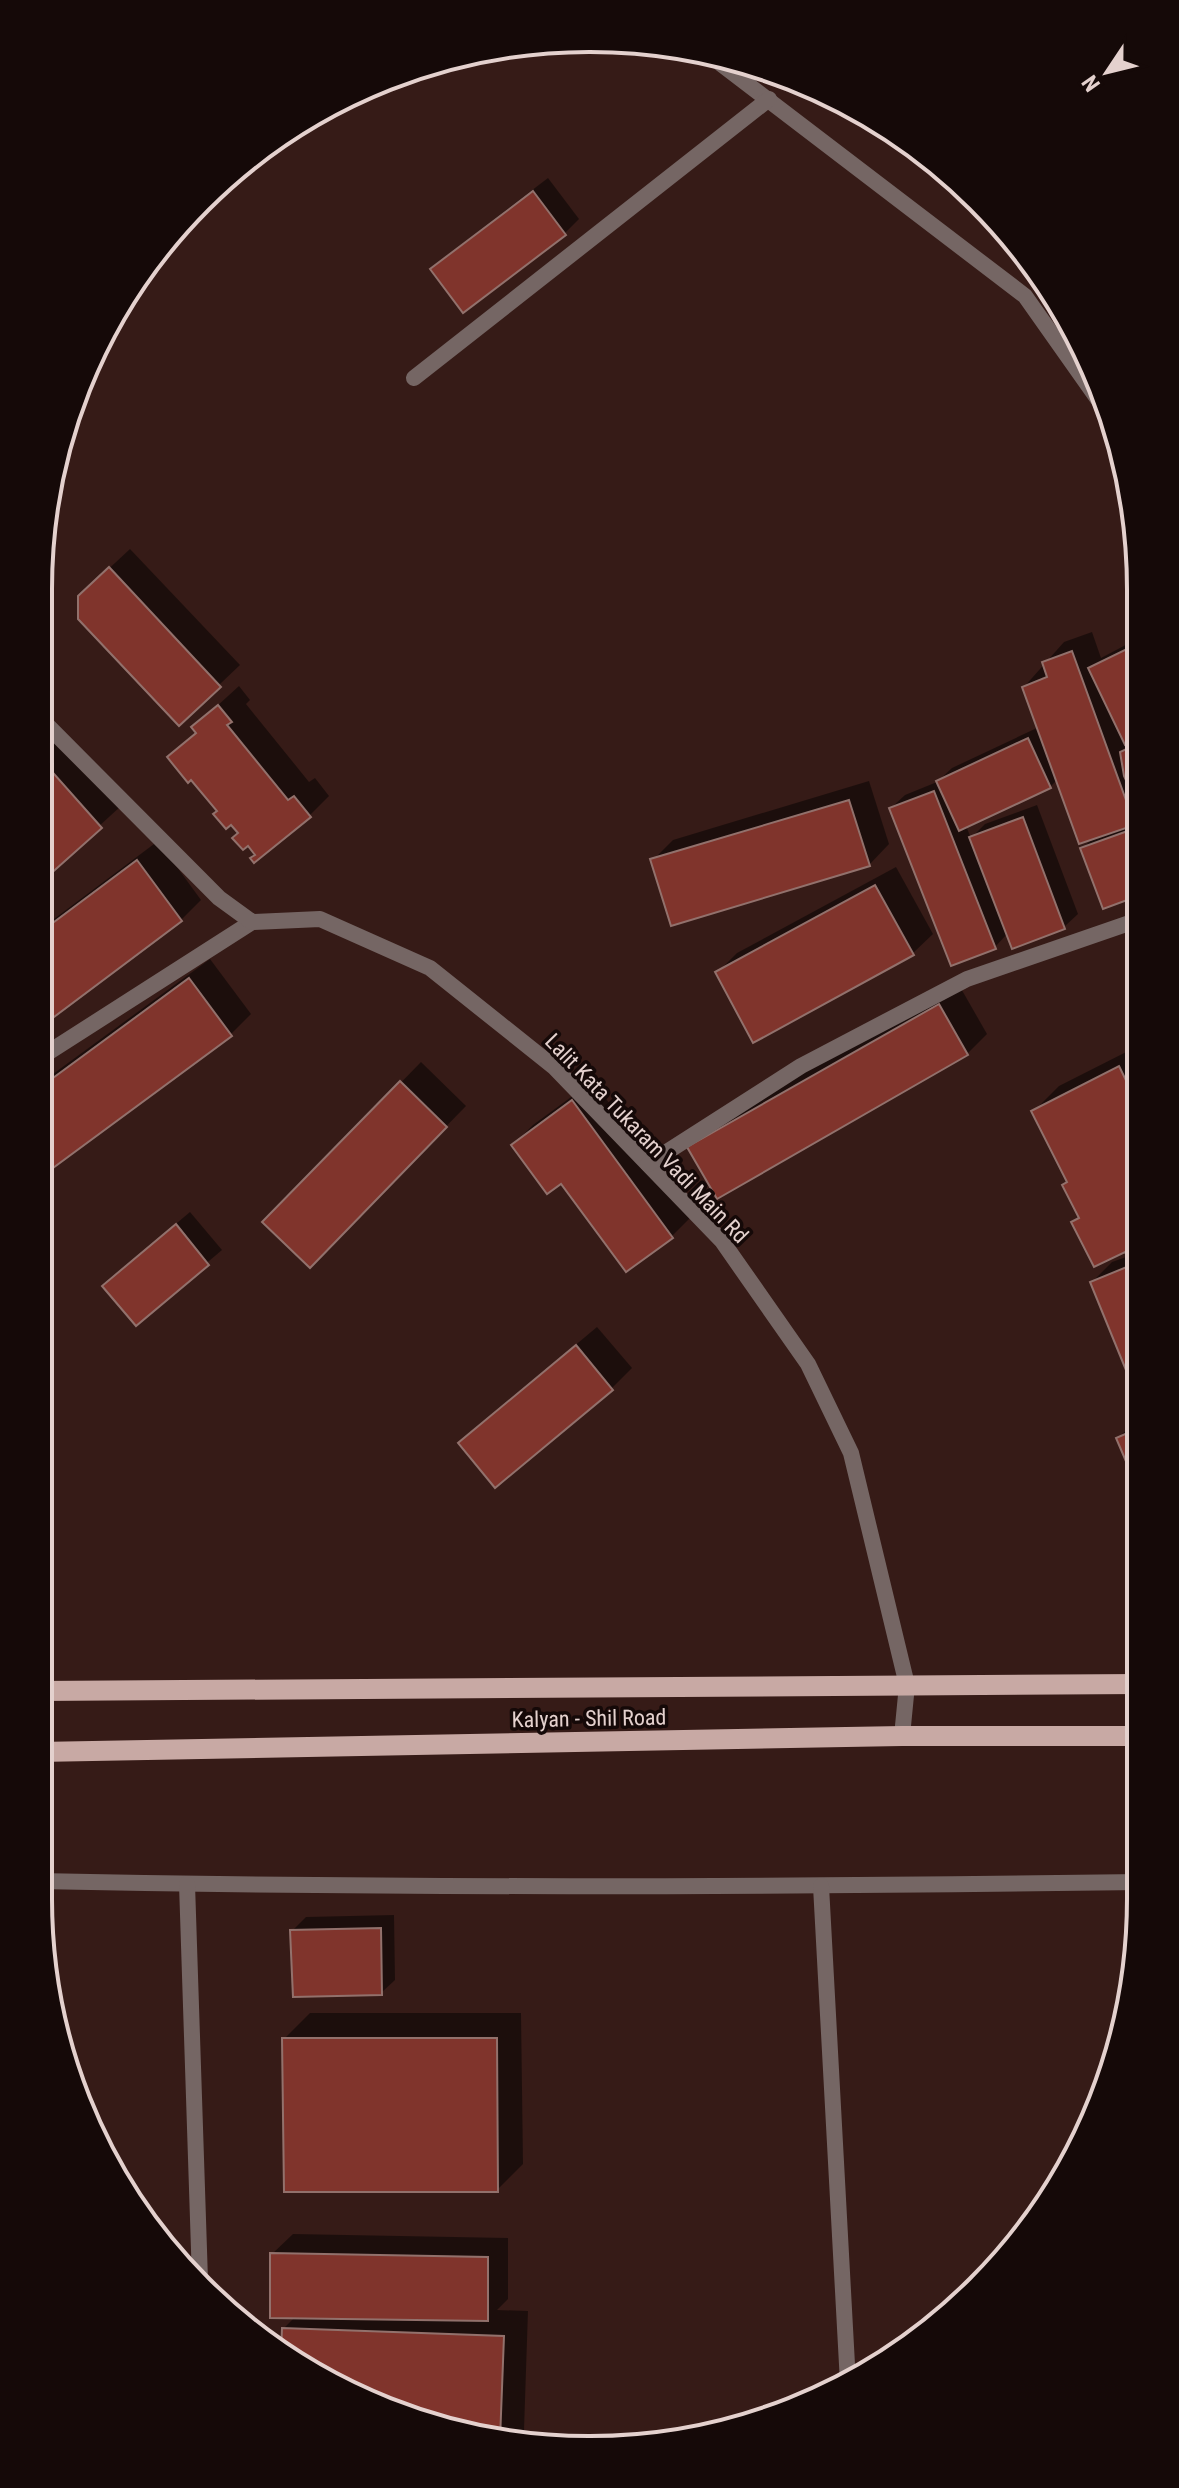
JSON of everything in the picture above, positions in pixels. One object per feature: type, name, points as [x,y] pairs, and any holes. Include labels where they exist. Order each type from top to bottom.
[{"type":"main road","name":"Kalyan - Shil Road","points":[[52,1691],[1127,1684]]},
{"type":"main road","name":"Kalyan - Shil Road","points":[[52,1752],[902,1736],[1127,1736]]},
{"type":"street","points":[[730,70],[1025,296],[1084,380]]},
{"type":"street","points":[[414,378],[769,99]]},
{"type":"street","points":[[52,730],[219,898],[252,922],[52,1050]]},
{"type":"street","name":"Lalit Kata Tukaram Vadi Main Rd","points":[[252,922],[320,919],[430,968],[554,1067],[722,1241],[808,1364],[851,1453],[907,1685],[902,1736]]},
{"type":"street","points":[[648,1164],[801,1066],[967,979],[1127,924]]},
{"type":"street","points":[[52,1881],[821,1886],[1127,1882]]},
{"type":"street","points":[[187,1884],[200,2269]]},
{"type":"street","points":[[821,1886],[847,2370]]},
{"type":"building","points":[[533,191],[566,235],[463,313],[430,269]]},
{"type":"building","points":[[109,567],[221,687],[179,726],[78,619],[78,596]]},
{"type":"building","points":[[1127,649],[1125,745],[1088,668]]},
{"type":"building","points":[[1072,651],[1127,803],[1127,828],[1079,844],[1022,687],[1047,677],[1042,662]]},
{"type":"building","points":[[218,705],[232,722],[227,725],[288,800],[294,796],[311,817],[254,863],[250,858],[255,855],[248,846],[243,850],[232,838],[238,833],[231,825],[226,829],[213,814],[217,811],[167,757],[196,733],[191,727]]},
{"type":"building","points":[[1028,738],[1051,788],[959,831],[936,781]]},
{"type":"building","points":[[1127,749],[1127,782],[1124,776],[1120,752]]},
{"type":"building","points":[[52,772],[102,828],[52,873]]},
{"type":"building","points":[[934,791],[996,949],[951,966],[889,808]]},
{"type":"building","points":[[849,800],[870,866],[671,926],[650,859]]},
{"type":"building","points":[[1023,817],[1065,929],[1012,949],[969,837]]},
{"type":"building","points":[[1127,831],[1127,900],[1103,909],[1080,848]]},
{"type":"building","points":[[137,860],[182,921],[52,1018],[52,924]]},
{"type":"building","points":[[875,885],[914,955],[753,1043],[715,972]]},
{"type":"building","points":[[189,978],[232,1036],[52,1169],[52,1079]]},
{"type":"building","points":[[939,1004],[968,1055],[717,1199],[687,1147]]},
{"type":"building","points":[[1119,1066],[1127,1082],[1127,1256],[1125,1252],[1094,1267],[1071,1222],[1079,1218],[1062,1185],[1067,1182],[1031,1111]]},
{"type":"building","points":[[400,1081],[447,1127],[310,1268],[262,1222]]},
{"type":"building","points":[[572,1100],[673,1238],[626,1272],[561,1184],[547,1194],[511,1145]]},
{"type":"building","points":[[176,1224],[209,1265],[136,1326],[102,1286]]},
{"type":"building","points":[[1127,1267],[1127,1373],[1090,1282]]},
{"type":"building","points":[[576,1345],[613,1390],[495,1488],[458,1443]]},
{"type":"building","points":[[1127,1433],[1127,1464],[1116,1438]]},
{"type":"building","points":[[381,1928],[382,1995],[293,1997],[290,1930]]},
{"type":"building","points":[[282,2038],[497,2038],[498,2192],[284,2192]]},
{"type":"building","points":[[270,2253],[488,2257],[488,2321],[270,2318]]},
{"type":"building","points":[[282,2328],[504,2336],[500,2428],[450,2418],[384,2395],[321,2364],[282,2339]]}]
